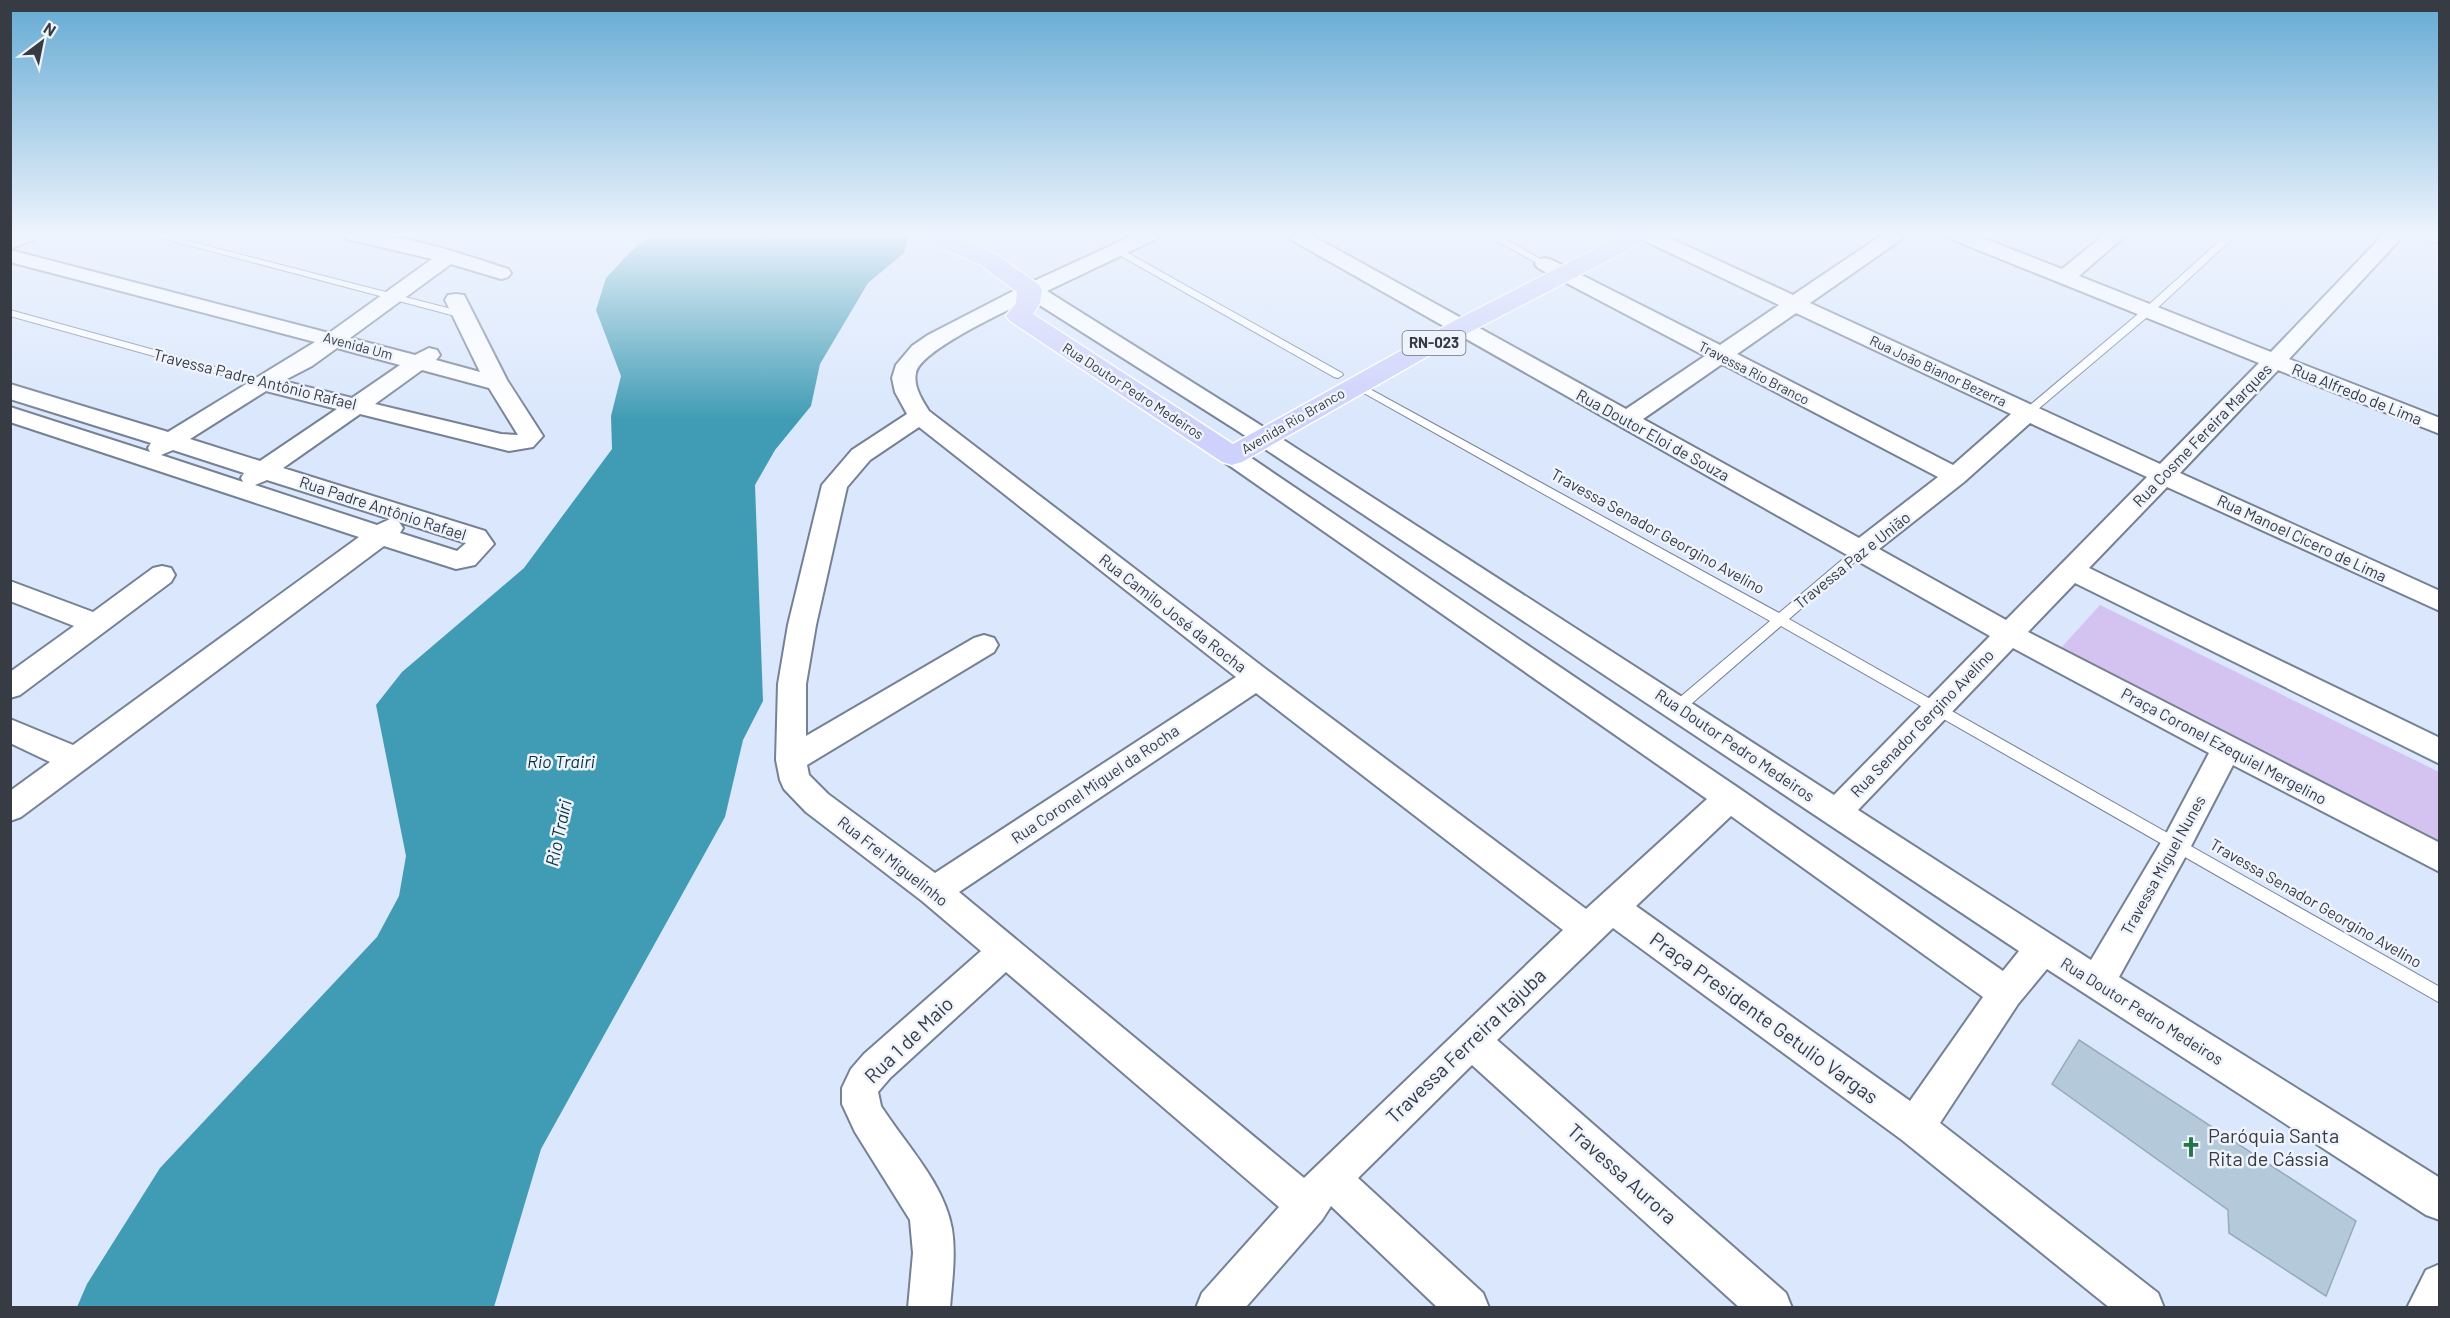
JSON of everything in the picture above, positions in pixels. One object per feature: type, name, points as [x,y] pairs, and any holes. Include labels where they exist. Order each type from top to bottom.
[{"type":"main road","name":"Rua Doutor Pedro Medeiros","points":[[1029,297],[1028,303],[1019,316],[1221,450]]},
{"type":"main road","name":"Avenida Rio Branco","points":[[1221,450],[1502,297]]},
{"type":"street","name":"Avenida Um","points":[[185,297],[269,316]]},
{"type":"street","name":"Avenida Um","points":[[200,297],[493,374]]},
{"type":"street","points":[[145,458],[262,383],[304,361],[393,297]]},
{"type":"street","name":"Rua Camilo José da Rocha","points":[[1018,297],[930,344],[907,366],[904,375],[908,396],[920,416],[1257,678],[1599,919]]},
{"type":"street","name":"Rua Doutor Pedro Medeiros","points":[[1040,297],[1256,432],[2043,948],[2098,981],[2439,1201]]},
{"type":"street","name":"Rua Doutor Eloi de Souza","points":[[1408,297],[2009,634]]},
{"type":"street","name":"Travessa Rio Branco","points":[[1608,297],[1955,476]]},
{"type":"street","name":"Rua João Bianor Bezerra","points":[[1782,297],[2027,413],[2164,475]]},
{"type":"street","points":[[1626,420],[1805,297]]},
{"type":"street","name":"Rua Alfredo de Lima","points":[[2111,297],[2439,427]]},
{"type":"street","name":"Rua Cosme Fereira Marques","points":[[2009,634],[2335,297]]},
{"type":"street","points":[[460,307],[493,374]]},
{"type":"street","points":[[237,490],[427,357]]},
{"type":"street","name":"Travessa Padre Antônio Rafael","points":[[262,383],[359,405],[501,442],[522,443],[531,436],[520,412],[493,374]]},
{"type":"street","name":"Rua Padre Antônio Rafael","points":[[10,391],[476,537],[481,544],[473,554],[460,561],[10,414]]},
{"type":"street","name":"Travessa Paz e União","points":[[1860,551],[1955,476],[2027,413]]},
{"type":"street","name":"Rua Frei Miguelinho","points":[[920,416],[861,455],[835,485],[802,625],[792,684],[791,760],[795,780],[806,792],[934,891],[1004,952],[1468,1308]]},
{"type":"street","name":"Rua Doutor Pedro Medeiros","points":[[1221,450],[1729,798],[2006,993]]},
{"type":"street","name":"Rua Manoel Cícero de Lima","points":[[2164,475],[2439,602]]},
{"type":"street","points":[[10,808],[407,516]]},
{"type":"street","points":[[2071,570],[2439,752]]},
{"type":"street","points":[[10,687],[162,575]]},
{"type":"street","points":[[10,590],[94,623]]},
{"type":"street","name":"Rua Senador Gergino Avelino","points":[[1836,813],[2009,634]]},
{"type":"street","name":"Praça Coronel Ezequiel Mergelino","points":[[2009,634],[2439,859]]},
{"type":"street","points":[[791,760],[984,645]]},
{"type":"street","name":"Rua Coronel Miguel da Rocha","points":[[934,891],[1257,678]]},
{"type":"street","points":[[10,730],[75,760]]},
{"type":"street","name":"Travessa Miguel Nunes","points":[[2098,981],[2177,843],[2227,748]]},
{"type":"street","name":"Travessa Ferreira Itajuba","points":[[1217,1308],[1319,1192],[1472,1041],[1729,798]]},
{"type":"street","name":"Praça Presidente Getulio Vargas","points":[[1599,919],[1915,1127],[2143,1308]]},
{"type":"street","points":[[1915,1127],[2006,993],[2043,948]]},
{"type":"street","name":"Rua 1 de Maio","points":[[929,1308],[933,1264],[930,1219],[915,1188],[867,1118],[860,1104],[859,1093],[862,1083],[877,1066],[1004,952]]},
{"type":"street","name":"Travessa Aurora","points":[[1472,1041],[1772,1308]]},
{"type":"street","points":[[2428,1308],[2439,1284]]},
{"type":"lane","points":[[397,297],[460,307]]},
{"type":"lane","name":"Travessa Senador Georgino Avelino","points":[[1199,297],[1780,619],[2177,843],[2439,996]]},
{"type":"lane","points":[[2027,413],[2164,297]]},
{"type":"lane","name":"Travessa Padre Antônio Rafael","points":[[10,313],[262,383]]},
{"type":"lane","name":"Travessa Paz e União","points":[[1678,707],[1860,551]]},
{"type":"shaded area","points":[[2100,605],[2439,772],[2439,846],[2061,648]]},
{"type":"water","name":"Rio Trairi","points":[[600,297],[860,297],[820,364],[811,406],[775,450],[755,485],[763,701],[743,740],[725,817],[541,1149],[494,1307],[77,1307],[87,1284],[160,1168],[377,937],[399,896],[406,856],[376,705],[402,672],[524,568],[612,449],[611,416],[621,376],[596,310]]},
{"type":"building","name":"Paróquia Santa Rita de Cássia","points":[[2079,1040],[2356,1221],[2326,1296],[2229,1233],[2228,1210],[2052,1084]]},
{"type":"place","name":"Paróquia Santa Rita de Cássia","points":[[2191,1147]]},
{"type":"water label","name":"Rio Traíri","points":[[559,833]]}]
